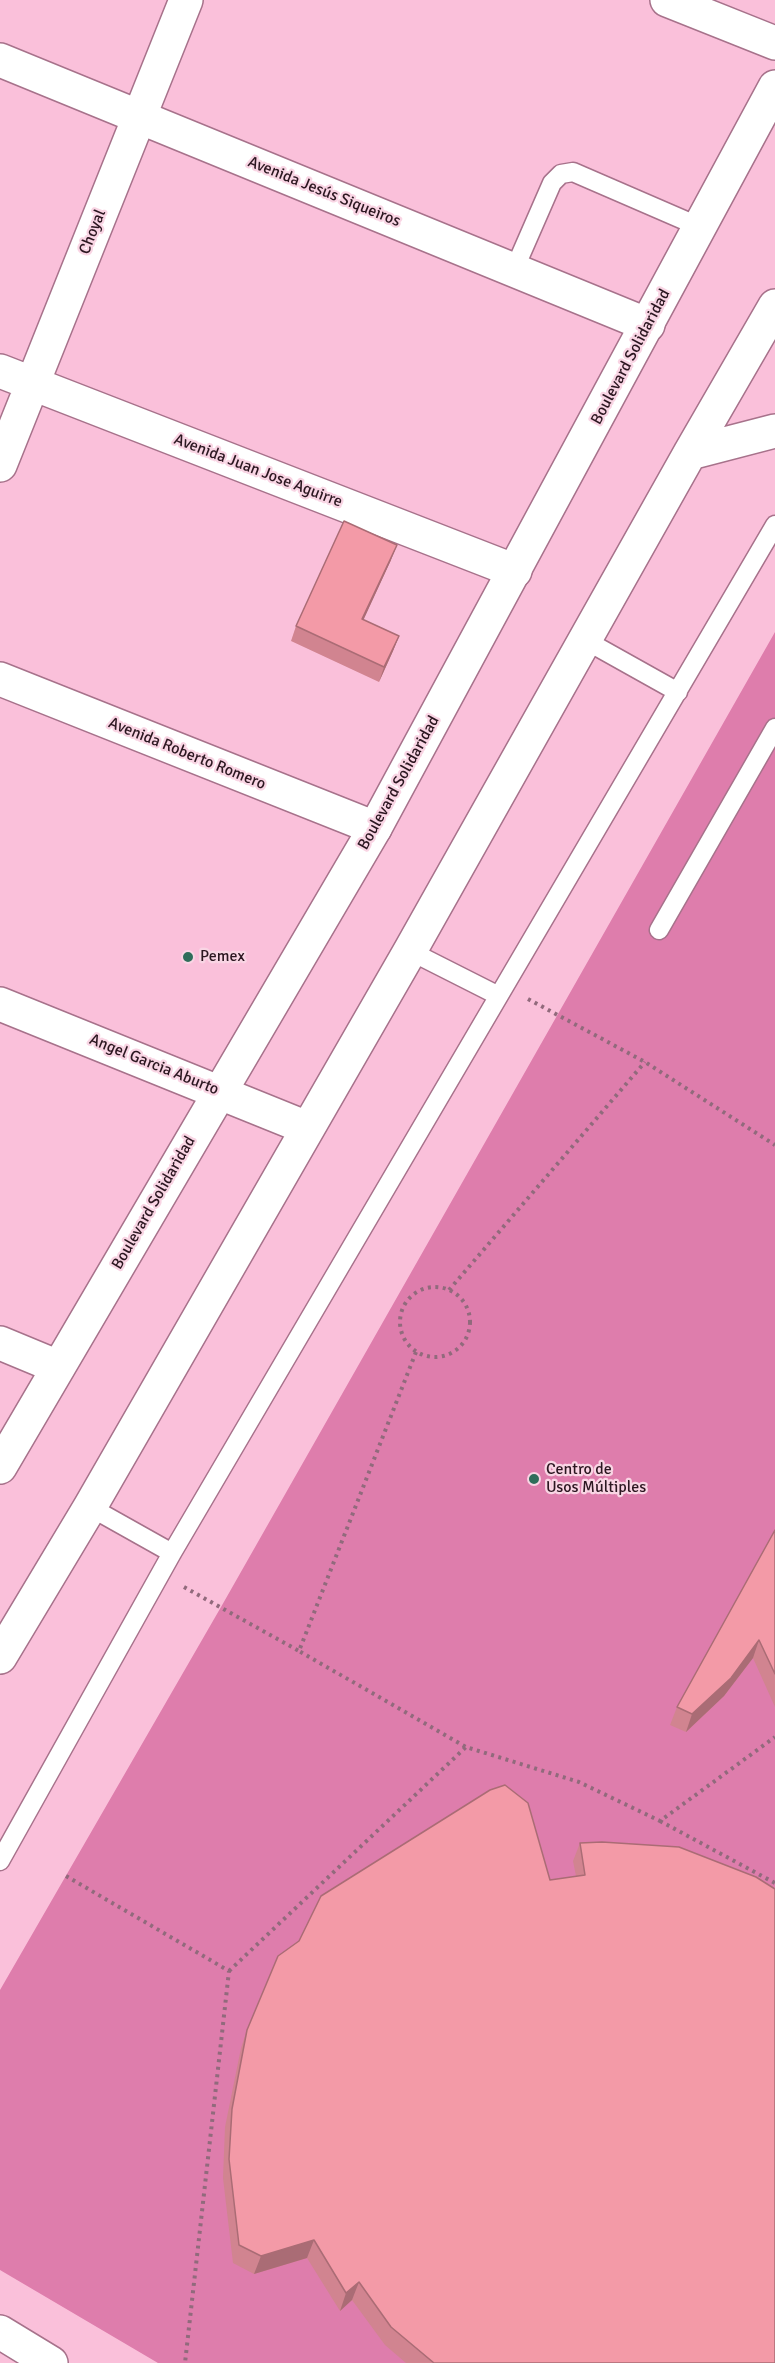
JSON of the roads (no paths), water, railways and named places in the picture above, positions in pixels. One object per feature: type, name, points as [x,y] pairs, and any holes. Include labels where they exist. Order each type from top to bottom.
[{"type":"main road","name":"Choyal","points":[[0,465],[186,0]]},
{"type":"main road","points":[[667,0],[775,43]]},
{"type":"main road","name":"Avenida Jesús Siqueiros","points":[[0,60],[648,325]]},
{"type":"main road","name":"Boulevard Solidaridad","points":[[0,1467],[375,828],[775,87]]},
{"type":"main road","points":[[0,1657],[90,1507],[410,951],[690,453],[770,326]]},
{"type":"main road","name":"Avenida Juan Jose Aguirre","points":[[0,371],[515,571]]},
{"type":"main road","points":[[690,453],[775,431]]},
{"type":"main road","name":"Avenida Roberto Romero","points":[[0,679],[375,828]]},
{"type":"main road","name":"Angel Garcia Aburto","points":[[0,1004],[307,1128]]},
{"type":"main road","points":[[0,1343],[58,1367]]},
{"type":"main road","points":[[0,2332],[51,2363]]},
{"type":"lane","points":[[514,270],[552,183],[561,174],[573,172],[700,227]]},
{"type":"lane","points":[[0,1861],[172,1552],[775,525]]},
{"type":"lane","points":[[585,640],[678,692]]},
{"type":"lane","points":[[659,930],[775,728]]},
{"type":"lane","points":[[410,951],[500,990]]},
{"type":"lane","points":[[90,1507],[172,1552]]},
{"type":"place","name":"Pemex","points":[[188,957]]},
{"type":"place","name":"Centro de Usos Múltiples","points":[[534,1479]]}]
